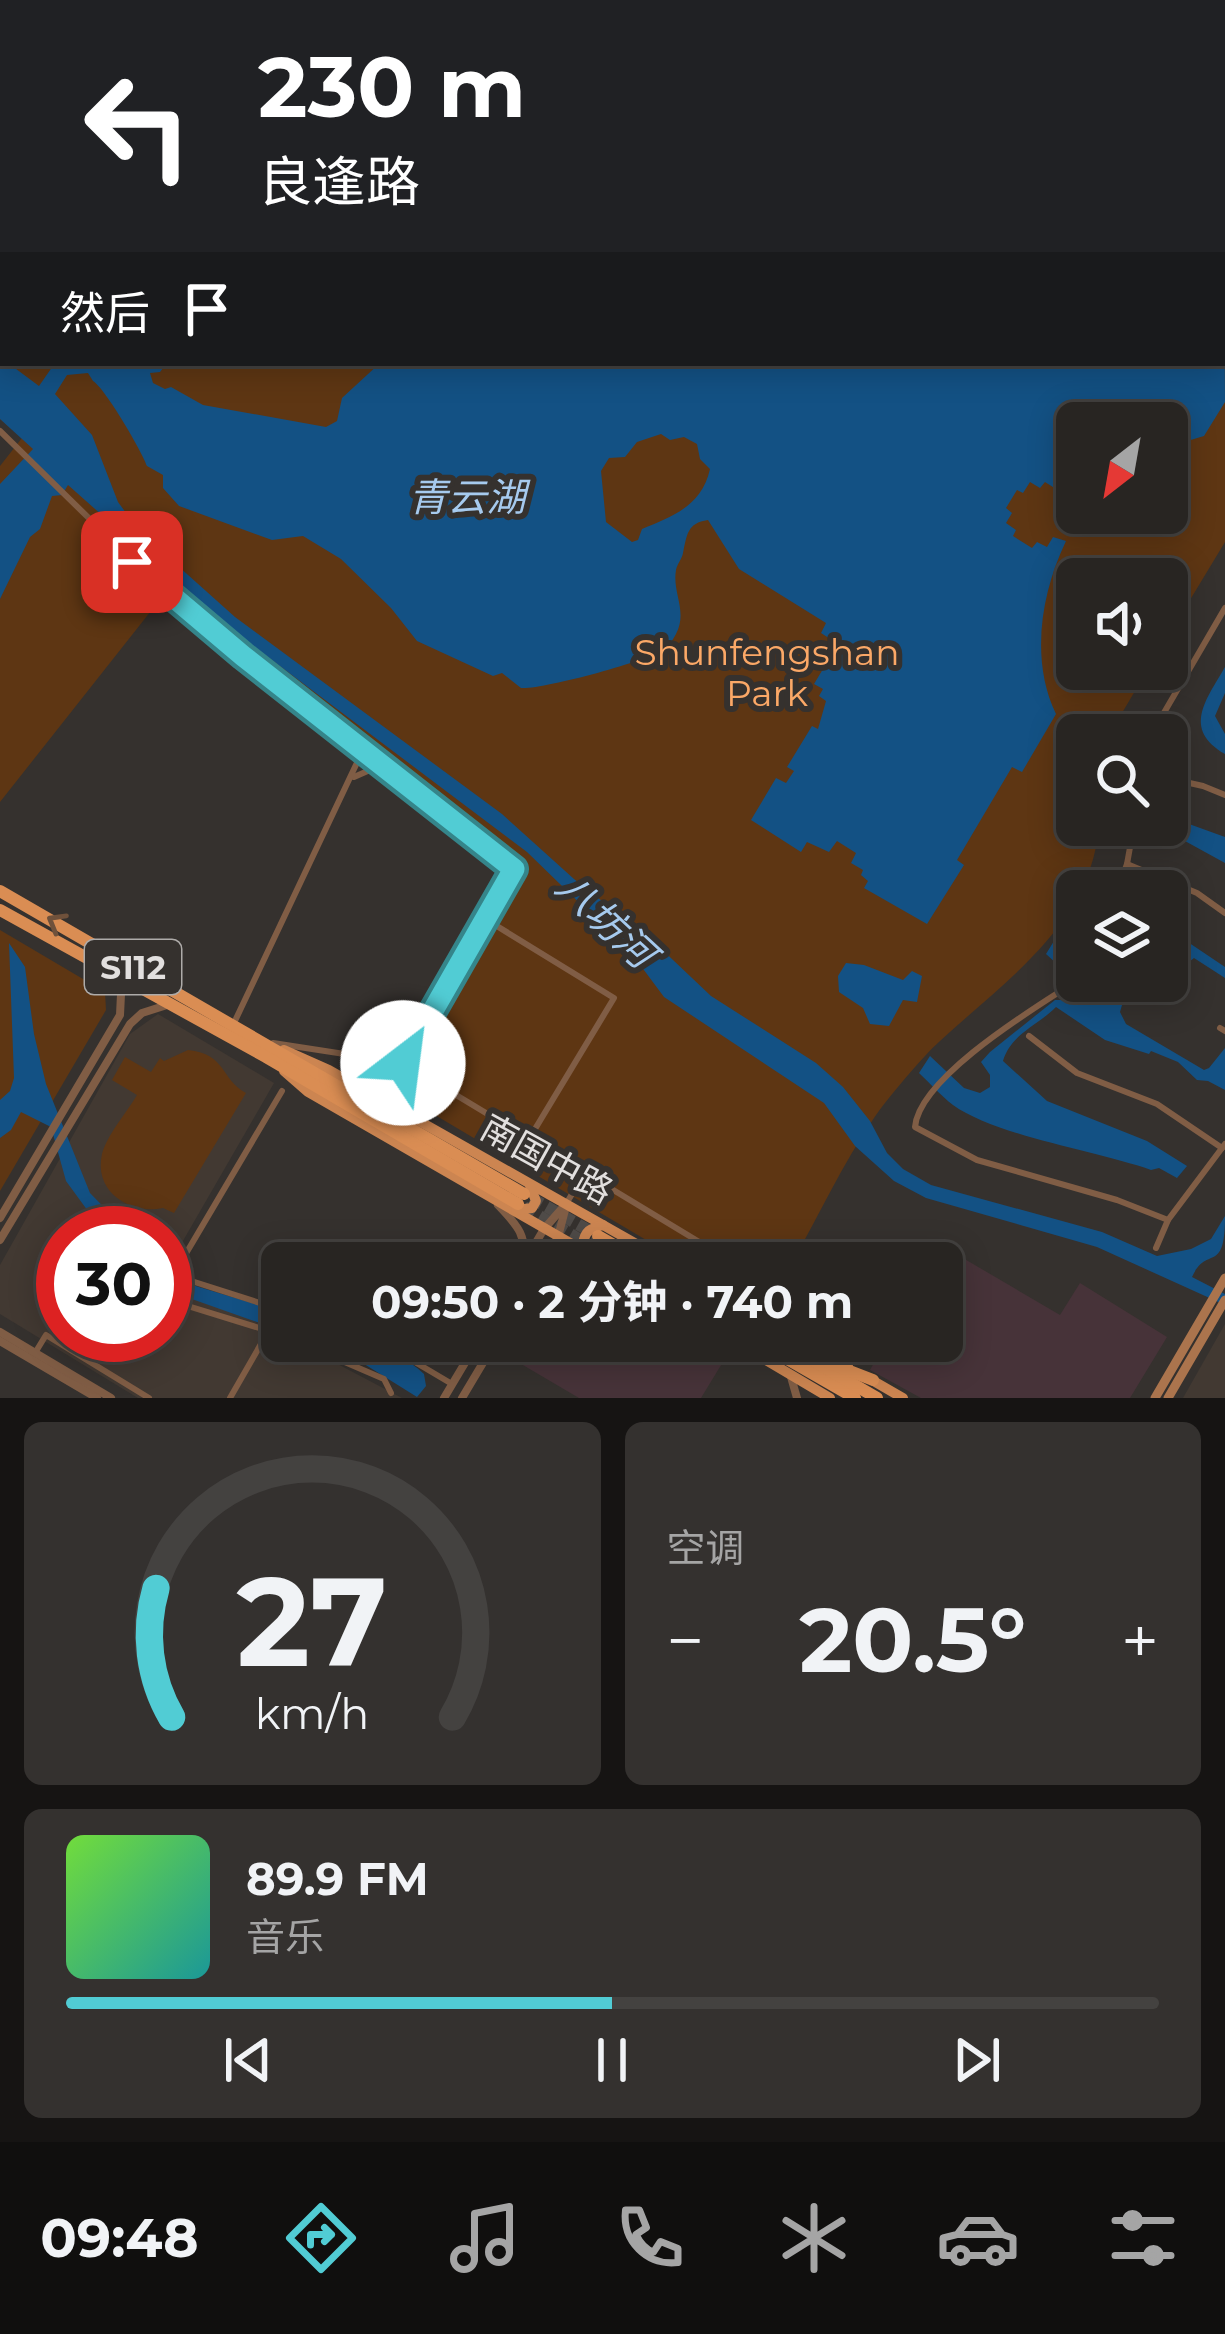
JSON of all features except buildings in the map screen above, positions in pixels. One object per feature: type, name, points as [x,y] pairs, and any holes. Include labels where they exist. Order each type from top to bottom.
[{"type":"highway","name":"S112","points":[[0,890],[233,1024],[267,1050]]},
{"type":"highway","name":"S112","points":[[0,910],[167,1005],[267,1050],[519,1197]]},
{"type":"highway","points":[[792,1362],[855,1398]]},
{"type":"highway","points":[[815,1362],[877,1398]]},
{"type":"highway","points":[[829,1362],[873,1380]]},
{"type":"main road","name":"南国中路","points":[[267,1050],[329,1070],[519,1197],[544,1229],[575,1242]]},
{"type":"main road","name":"南国中路","points":[[267,1050],[308,1092],[493,1199],[519,1197],[566,1204],[594,1242]]},
{"type":"main road","points":[[1155,1398],[1216,1315],[1224,1280]]},
{"type":"main road","points":[[1168,1398],[1225,1300]]},
{"type":"main road","points":[[768,1362],[830,1398]]},
{"type":"main road","points":[[842,1362],[903,1398]]},
{"type":"street","points":[[0,431],[152,580],[514,869],[403,1063]]},
{"type":"street","points":[[1162,714],[1225,608]]},
{"type":"street","points":[[233,1024],[363,750]]},
{"type":"street","points":[[347,787],[358,772],[382,766]]},
{"type":"street","points":[[1188,783],[1225,795]]},
{"type":"street","points":[[1125,870],[1130,846]]},
{"type":"street","points":[[1127,864],[1197,893],[1225,914]]},
{"type":"street","points":[[487,920],[614,998],[529,1139]]},
{"type":"street","points":[[0,1218],[120,1015],[121,994],[109,971]]},
{"type":"street","points":[[1056,994],[984,1042],[953,1071],[921,1106],[915,1127],[977,1160],[1118,1199],[1168,1220]]},
{"type":"street","points":[[0,1240],[130,1024],[142,1013],[167,1005]]},
{"type":"street","points":[[1029,1036],[1077,1072],[1157,1104],[1223,1146],[1168,1220],[1156,1248]]},
{"type":"street","points":[[267,1050],[403,1063],[699,1242]]},
{"type":"street","points":[[261,1303],[182,1278],[178,1267],[282,1091]]},
{"type":"street","points":[[536,1242],[584,1174]]},
{"type":"street","points":[[493,1199],[517,1226],[524,1242]]},
{"type":"street","points":[[556,1242],[566,1204]]},
{"type":"street","points":[[192,1306],[261,1328]]},
{"type":"street","points":[[1,1334],[111,1398]]},
{"type":"street","points":[[1,1334],[97,1398]]},
{"type":"street","points":[[35,1353],[46,1334],[149,1398]]},
{"type":"street","points":[[230,1398],[261,1344]]},
{"type":"street","points":[[345,1362],[384,1379],[391,1393]]},
{"type":"street","points":[[415,1362],[452,1384]]},
{"type":"street","points":[[444,1398],[465,1362]]},
{"type":"street","points":[[462,1398],[483,1362]]},
{"type":"street","points":[[790,1376],[797,1398]]},
{"type":"shaded area","points":[[158,1014],[274,1083],[192,1225],[192,1206],[36,1206],[36,1336],[0,1314],[0,1265],[130,1034]]},
{"type":"shaded area","points":[[963,1258],[1060,1315],[1080,1283],[1167,1337],[1130,1398],[921,1398],[870,1370],[874,1362],[963,1362]]},
{"type":"shaded area","points":[[192,1290],[261,1324],[261,1362],[334,1362],[402,1398],[138,1398],[79,1362],[192,1362]]},
{"type":"shaded area","points":[[1225,1324],[1225,1398],[1183,1398]]},
{"type":"shaded area","points":[[518,1362],[723,1362],[701,1398],[579,1398]]},
{"type":"green space","name":"Shunfengshan Park","points":[[0,366],[1225,366],[1225,542],[1188,603],[1188,558],[1056,558],[1056,690],[1136,690],[1121,714],[1056,714],[1056,846],[1095,846],[1089,870],[1056,870],[1056,929],[1017,972],[933,1048],[887,1100],[803,1242],[650,1242],[381,1083],[514,853],[381,755],[369,750],[353,762],[350,747],[162,597],[0,802],[0,466],[22,438],[0,419]]},
{"type":"green space","points":[[0,930],[105,992],[106,1010],[0,1191]]},
{"type":"green space","points":[[188,1050],[201,1052],[246,1093],[178,1206],[134,1206],[118,1198],[103,1180],[102,1154],[108,1139],[137,1095],[112,1080],[125,1057],[151,1072],[160,1058],[164,1061]]},
{"type":"water","name":"青云湖","points":[[0,366],[12,366],[39,386],[53,366],[165,366],[150,373],[153,383],[203,405],[326,427],[337,421],[342,398],[377,366],[1225,366],[1225,402],[1204,436],[1188,441],[1188,402],[1056,402],[1056,489],[1045,482],[1040,488],[1030,482],[1023,493],[1017,490],[1006,508],[1012,513],[1006,523],[1016,530],[1013,536],[1032,548],[1037,542],[1047,547],[1053,537],[1066,541],[1056,558],[1042,627],[1043,672],[1056,714],[1022,772],[1012,767],[957,860],[964,865],[927,924],[864,888],[868,881],[861,875],[863,870],[851,863],[856,853],[837,841],[829,852],[807,842],[801,852],[751,820],[776,778],[786,783],[794,771],[787,767],[812,726],[818,729],[826,701],[819,696],[823,689],[814,684],[838,644],[821,633],[826,623],[739,569],[708,520],[689,531],[677,568],[680,618],[668,646],[594,674],[521,688],[502,673],[493,676],[417,641],[341,559],[303,536],[272,540],[179,506],[163,488],[163,475],[147,466],[88,373],[67,375],[55,394],[92,435],[118,502],[140,532],[235,617],[502,814],[711,996],[816,1063],[843,1087],[903,1169],[931,1185],[1102,1232],[1157,1256],[1211,1239],[1225,1216],[1219,1253],[1203,1262],[1192,1277],[1225,1294],[1225,1305],[1097,1247],[926,1198],[894,1181],[855,1146],[824,1103],[664,997],[632,954],[527,852],[228,627],[68,485],[62,495],[52,496],[40,529],[30,537],[0,599],[0,484],[33,449],[0,419]],"holes":[[[661,434],[697,444],[700,459],[710,469],[700,492],[685,508],[642,529],[632,542],[606,522],[601,471],[609,458],[625,457],[637,442]]]},
{"type":"water","points":[[1225,667],[1225,693],[1215,716],[1225,734],[1225,754],[1204,734],[1201,724],[1205,702]]},
{"type":"water","points":[[1188,824],[1225,837],[1225,863],[1188,843]]},
{"type":"water","points":[[1056,938],[1056,963],[1046,954]]},
{"type":"water","points":[[1188,942],[1225,967],[1225,978],[1194,958],[1188,963]]},
{"type":"water","points":[[9,943],[25,967],[46,1084],[90,1193],[103,1206],[84,1206],[66,1181],[51,1127],[21,1112],[0,1138],[0,1100],[10,1091],[14,1078]]},
{"type":"water","points":[[846,963],[903,980],[912,971],[922,976],[917,1002],[903,1000],[889,1026],[870,1024],[863,1008],[839,992],[838,976]]},
{"type":"water","points":[[1055,1000],[1123,1002],[1120,1012],[1126,1024],[1204,1070],[1225,1048],[1225,1090],[1197,1080],[1178,1062],[1105,1040],[1056,1007],[1018,1037],[1003,1061],[1047,1101],[1147,1141],[1187,1166],[1177,1178],[1159,1168],[1151,1170],[994,1126],[953,1105],[919,1073],[930,1056],[964,1088],[980,1093],[990,1087],[990,1075],[981,1062]]},
{"type":"water","points":[[192,1285],[261,1306],[261,1324],[192,1299]]},
{"type":"water","points":[[361,1362],[411,1363],[424,1374],[426,1386],[417,1397]]},
{"type":"tunnel","points":[[531,1198],[597,1235]]},
{"type":"tunnel","points":[[524,1207],[584,1242]]},
{"type":"route","points":[[132,562],[243,656],[514,869],[403,1063]]},
{"type":"water label","name":"八坊河","points":[[606,920]]}]
